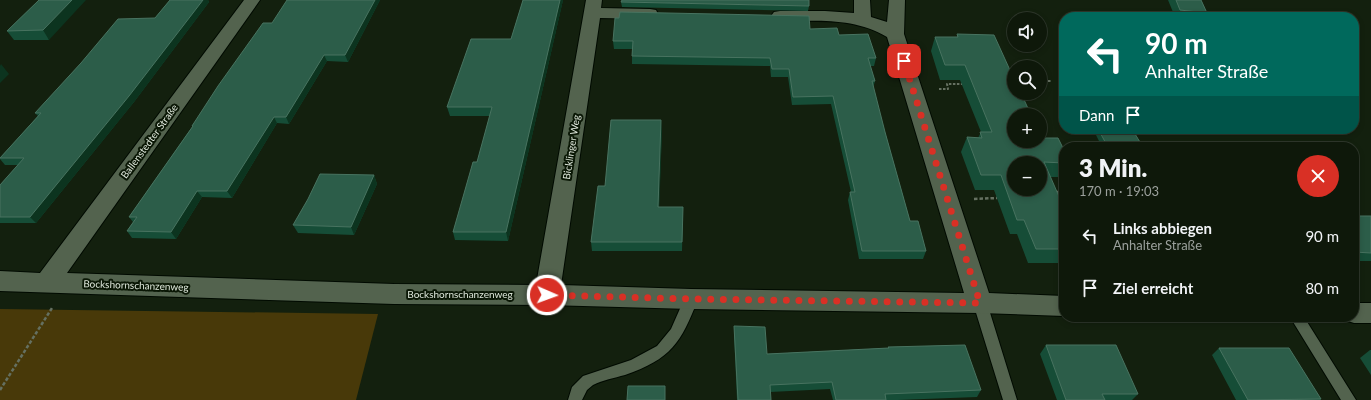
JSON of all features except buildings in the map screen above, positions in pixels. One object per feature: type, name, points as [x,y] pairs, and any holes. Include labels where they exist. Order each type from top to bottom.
[{"type":"street","name":"Ballenstedter Straße","points":[[46,282],[252,0]]},
{"type":"street","points":[[862,0],[863,19]]},
{"type":"street","points":[[897,0],[896,34],[980,303]]},
{"type":"street","points":[[593,6],[662,14]]},
{"type":"street","name":"Bicklinger Weg","points":[[547,295],[593,6]]},
{"type":"street","points":[[764,16],[863,19],[881,25],[896,34]]},
{"type":"street","name":"Bockshornschanzenweg","points":[[0,281],[394,294],[547,295],[1059,306]]},
{"type":"street","points":[[1359,313],[1371,314]]},
{"type":"lane","points":[[575,400],[579,387],[589,380],[626,368],[643,361],[662,350],[679,329],[691,299]]},
{"type":"lane","points":[[980,303],[1010,400]]},
{"type":"lane","points":[[1299,322],[1349,400]]},
{"type":"path","points":[[1047,81],[1052,81]]},
{"type":"path","points":[[1048,192],[1059,192]]},
{"type":"path","points":[[0,390],[48,314]]},
{"type":"shaded area","points":[[0,309],[378,314],[356,400],[0,400]]},
{"type":"route","points":[[547,295],[691,299],[980,303],[904,61]]}]
